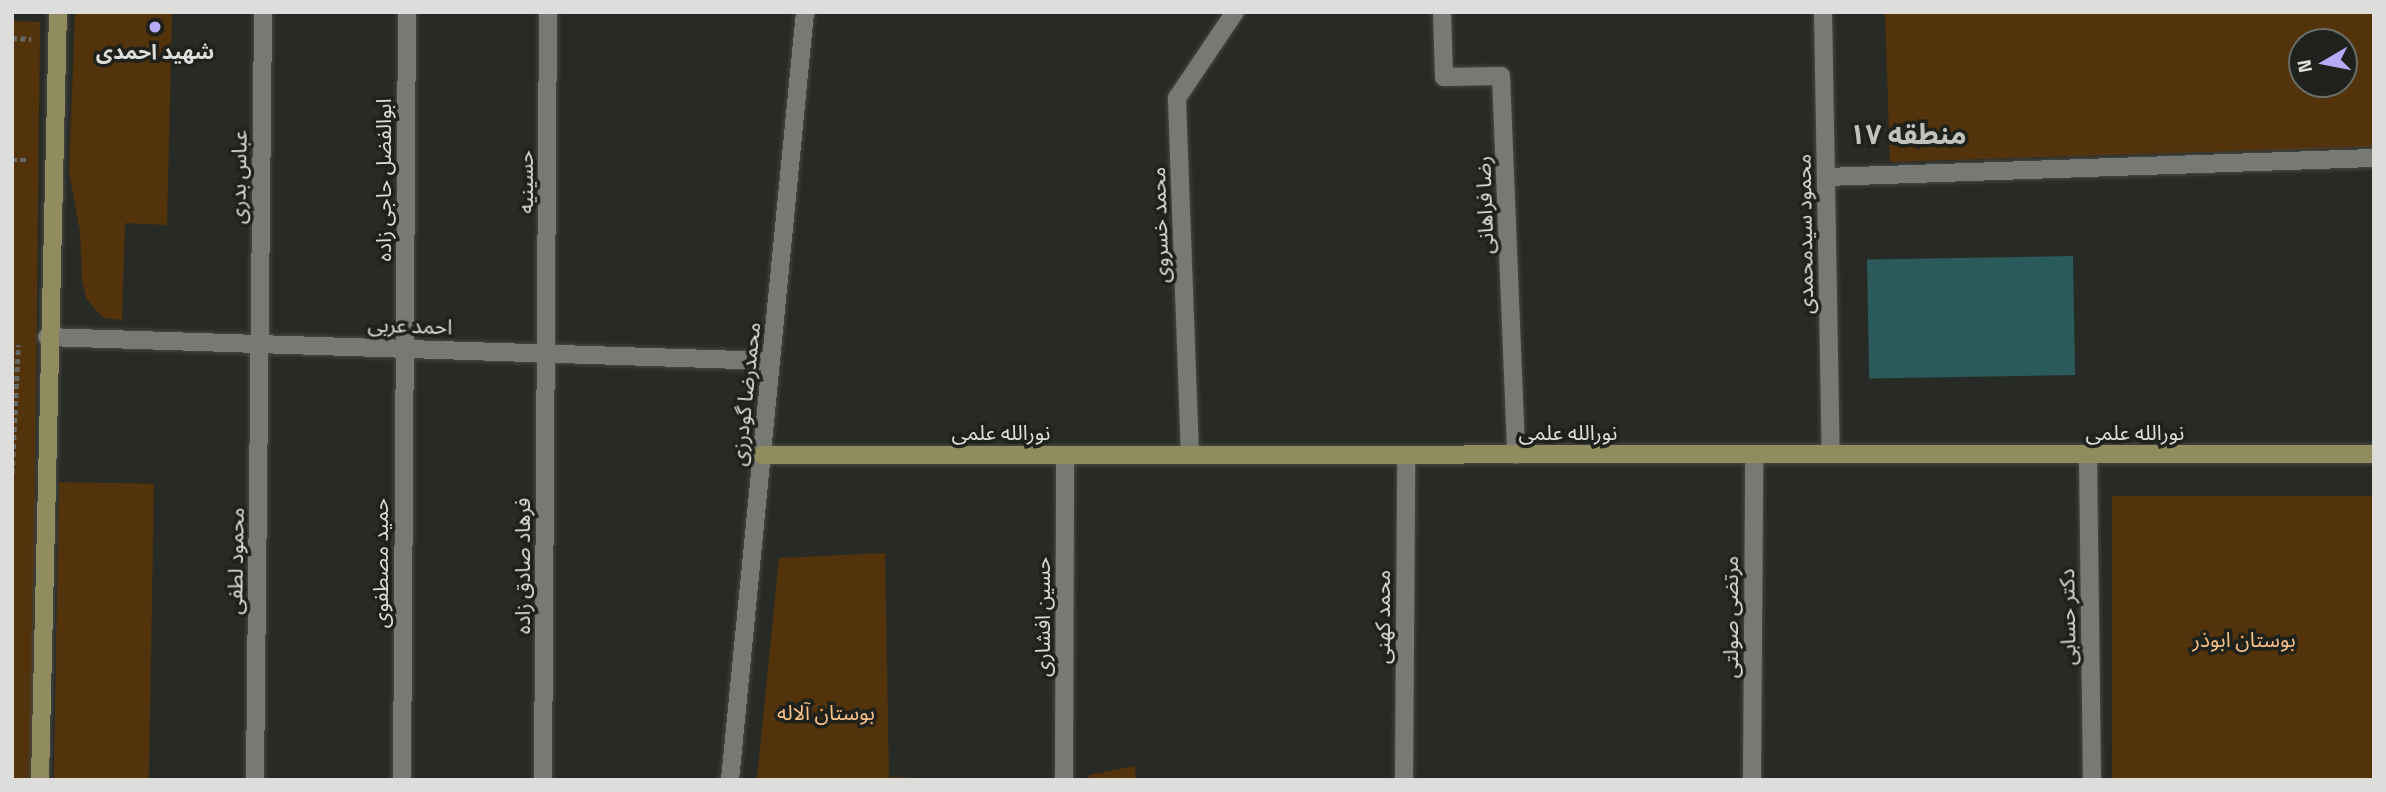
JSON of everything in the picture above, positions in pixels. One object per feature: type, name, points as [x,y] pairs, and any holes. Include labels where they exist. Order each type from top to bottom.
[{"type":"street","points":[[40,780],[48,560],[47,337],[58,12]]},
{"type":"street","name":"عباس بدری","points":[[259,342],[263,12]]},
{"type":"street","name":"ابوالفضل حاجی زاده","points":[[404,347],[407,12]]},
{"type":"street","name":"حسینیه","points":[[546,353],[548,12]]},
{"type":"street","name":"محمدرضا گودرزی","points":[[730,780],[805,12]]},
{"type":"street","name":"محمد خسروی","points":[[1190,455],[1177,98],[1235,12]]},
{"type":"street","name":"رضا فراهانی","points":[[1443,12],[1444,77],[1502,76],[1516,455]]},
{"type":"street","name":"محمود سیدمحمدی","points":[[1823,12],[1831,454]]},
{"type":"street","points":[[1826,177],[2374,158]]},
{"type":"street","name":"احمد عربی","points":[[47,337],[771,361]]},
{"type":"street","name":"محمود لطفی","points":[[255,780],[259,342]]},
{"type":"street","name":"حمید مصطفوی","points":[[402,780],[404,347]]},
{"type":"street","name":"فرهاد صادق زاده","points":[[543,780],[546,353]]},
{"type":"street","name":"مرتضی صولتی","points":[[1752,780],[1754,454]]},
{"type":"street","name":"دکتر حسابی","points":[[2088,454],[2092,780]]},
{"type":"street","name":"نورالله علمی","points":[[762,455],[2374,454]]},
{"type":"street","name":"حسین افشاری","points":[[1064,780],[1065,455]]},
{"type":"street","name":"محمد کهنی","points":[[1404,780],[1406,455]]},
{"type":"green space","points":[[75,12],[172,12],[167,225],[125,223],[122,320],[104,318],[96,310],[86,298],[82,280],[80,231],[69,172]]},
{"type":"green space","points":[[1885,12],[2374,12],[2374,147],[1890,162]]},
{"type":"green space","points":[[12,21],[40,22],[32,780],[12,780]]},
{"type":"green space","points":[[59,482],[154,484],[149,780],[54,780]]},
{"type":"green space","name":"بوستان ابوذر","points":[[2112,496],[2374,496],[2374,780],[2112,780]]},
{"type":"green space","name":"بوستان آلاله","points":[[885,553],[889,777],[973,780],[757,780],[779,558]]},
{"type":"green space","points":[[1135,766],[1136,780],[1089,780],[1089,775]]},
{"type":"water","points":[[2073,256],[2075,375],[1869,379],[1867,260]]},
{"type":"place","name":"شهید احمدی","points":[[155,27]]},
{"type":"district","name":"منطقه ۱۷","points":[[1908,134]]}]
